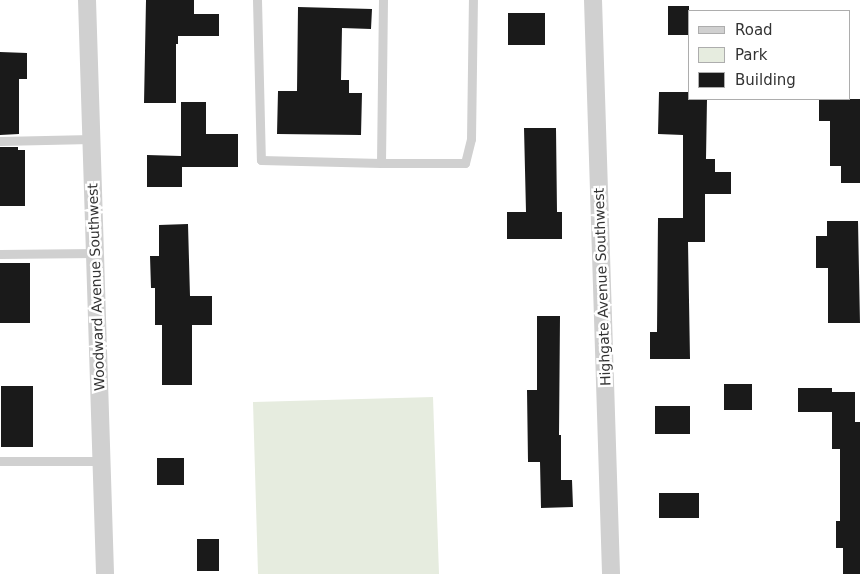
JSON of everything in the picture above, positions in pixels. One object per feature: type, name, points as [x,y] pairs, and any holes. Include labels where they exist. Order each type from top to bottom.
[{"type":"street","name":"Woodward Avenue Southwest","points":[[87,0],[104,574]]},
{"type":"street","name":"Highgate Avenue Southwest","points":[[593,0],[611,574]]},
{"type":"lane","points":[[257,0],[261,160],[381,163],[466,163],[471,139],[473,0]]},
{"type":"lane","points":[[381,163],[383,0]]},
{"type":"lane","points":[[0,141],[91,139]]},
{"type":"lane","points":[[0,254],[95,253]]},
{"type":"lane","points":[[0,461],[101,461]]},
{"type":"green space","points":[[433,397],[439,574],[258,574],[253,402]]},
{"type":"building","points":[[146,0],[194,0],[194,14],[219,14],[219,36],[178,36],[178,44],[176,44],[176,103],[144,103]]},
{"type":"building","points":[[668,6],[689,6],[688,35],[668,35]]},
{"type":"building","points":[[298,7],[372,9],[371,29],[342,28],[341,80],[349,80],[349,93],[362,93],[361,135],[277,134],[278,91],[297,91]]},
{"type":"building","points":[[508,13],[545,13],[545,45],[508,45]]},
{"type":"building","points":[[0,52],[27,53],[27,79],[19,79],[19,134],[0,135]]},
{"type":"building","points":[[659,92],[688,92],[688,100],[707,100],[706,159],[715,159],[715,172],[731,172],[731,194],[705,194],[705,242],[688,242],[690,359],[650,359],[650,332],[657,332],[658,218],[683,218],[683,135],[658,134]]},
{"type":"building","points":[[860,99],[860,183],[841,183],[841,166],[830,166],[830,121],[819,121],[819,100]]},
{"type":"building","points":[[181,102],[206,102],[206,134],[238,134],[238,167],[182,167],[182,187],[147,187],[147,155],[181,156]]},
{"type":"building","points":[[524,128],[556,128],[557,212],[562,212],[562,239],[507,239],[507,212],[526,212]]},
{"type":"building","points":[[0,147],[18,147],[18,150],[25,150],[25,206],[0,206]]},
{"type":"building","points":[[827,221],[858,221],[860,323],[828,323],[828,268],[816,268],[816,236],[827,236]]},
{"type":"building","points":[[188,224],[190,296],[212,296],[212,325],[192,325],[192,385],[162,385],[162,325],[155,325],[155,288],[151,288],[150,256],[159,256],[159,225]]},
{"type":"building","points":[[0,263],[30,263],[30,323],[0,323]]},
{"type":"building","points":[[537,316],[560,316],[559,435],[561,435],[561,480],[572,480],[573,507],[541,508],[540,462],[528,462],[527,390],[537,390]]},
{"type":"building","points":[[724,384],[752,384],[752,410],[724,410]]},
{"type":"building","points":[[1,386],[33,386],[33,447],[1,447]]},
{"type":"building","points":[[798,388],[832,388],[832,392],[855,392],[855,422],[860,422],[860,574],[843,574],[843,548],[836,548],[836,521],[840,521],[840,449],[832,449],[832,412],[798,412]]},
{"type":"building","points":[[655,406],[690,406],[690,434],[655,434]]},
{"type":"building","points":[[157,458],[184,458],[184,485],[157,485]]},
{"type":"building","points":[[659,493],[699,493],[699,518],[659,518]]},
{"type":"building","points":[[197,539],[219,539],[219,571],[197,571]]}]
